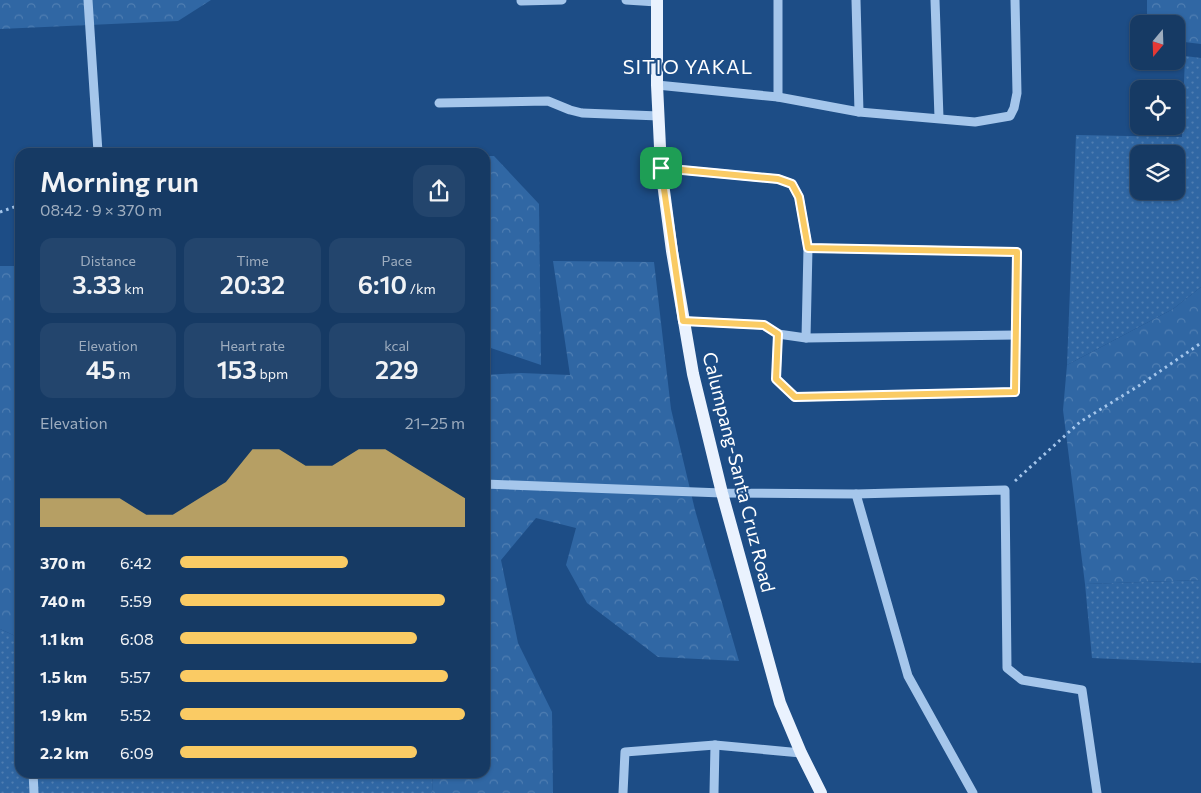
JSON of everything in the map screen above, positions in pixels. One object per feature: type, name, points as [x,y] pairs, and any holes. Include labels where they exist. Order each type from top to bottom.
[{"type":"main road","name":"Calumpang-Santa Cruz Road","points":[[657,1],[661,168],[683,321],[697,391],[722,493],[780,703],[801,753],[822,793]]},
{"type":"street","points":[[88,0],[98,148]]},
{"type":"street","points":[[520,1],[562,0]]},
{"type":"street","points":[[626,0],[657,1]]},
{"type":"street","points":[[778,0],[778,96]]},
{"type":"street","points":[[856,0],[859,112]]},
{"type":"street","points":[[935,0],[939,118]]},
{"type":"street","points":[[658,85],[778,96],[859,112],[975,122],[1010,116],[1017,93],[1015,0]]},
{"type":"street","points":[[439,103],[548,101],[582,113],[659,116]]},
{"type":"street","points":[[661,168],[778,179],[792,184],[799,197],[808,248],[806,338]]},
{"type":"street","points":[[778,334],[776,379],[795,397],[1015,392],[1017,252],[808,248]]},
{"type":"street","points":[[683,321],[764,325],[778,334],[806,338],[1015,335]]},
{"type":"street","points":[[490,484],[722,493],[856,494],[1006,490],[1007,668],[1022,680],[1082,690],[1097,793]]},
{"type":"street","points":[[856,494],[908,676],[974,793]]},
{"type":"street","points":[[714,793],[715,745]]},
{"type":"street","points":[[623,793],[625,752],[715,745],[801,753]]},
{"type":"street","points":[[33,778],[34,793]]},
{"type":"path","points":[[0,212],[15,207]]},
{"type":"path","points":[[1006,490],[1080,422],[1140,385],[1201,343]]},
{"type":"green space","points":[[0,0],[211,0],[178,21],[0,29]]},
{"type":"green space","points":[[1147,0],[1201,0],[1201,44],[1185,42],[1185,15],[1147,15]]},
{"type":"green space","points":[[1185,56],[1201,58],[1201,287],[1173,309],[1067,365],[1076,135],[1182,137],[1182,135],[1185,135]]},
{"type":"green space","points":[[490,156],[494,156],[539,204],[541,365],[490,348]]},
{"type":"green space","points":[[553,261],[654,262],[671,409],[695,510],[739,661],[658,657],[587,603],[566,565],[576,528],[536,518],[501,560],[518,643],[552,712],[553,793],[432,793],[433,778],[490,778],[490,375],[521,373],[570,375]]},
{"type":"green space","points":[[0,266],[15,266],[15,636],[0,629]]},
{"type":"green space","points":[[1201,287],[1201,580],[1085,584],[1063,410],[1067,365],[1173,309]]},
{"type":"green space","points":[[1201,580],[1201,663],[1092,658],[1085,584]]},
{"type":"green space","points":[[0,629],[15,636],[15,778],[433,778],[432,793],[0,793]]},
{"type":"district","name":"SITIO YAKAL","points":[[688,67]]},
{"type":"route","points":[[661,168],[778,179],[792,184],[799,197],[808,248],[1017,252],[1015,392],[795,397],[776,379],[778,334],[764,325],[683,321],[661,168]]}]
